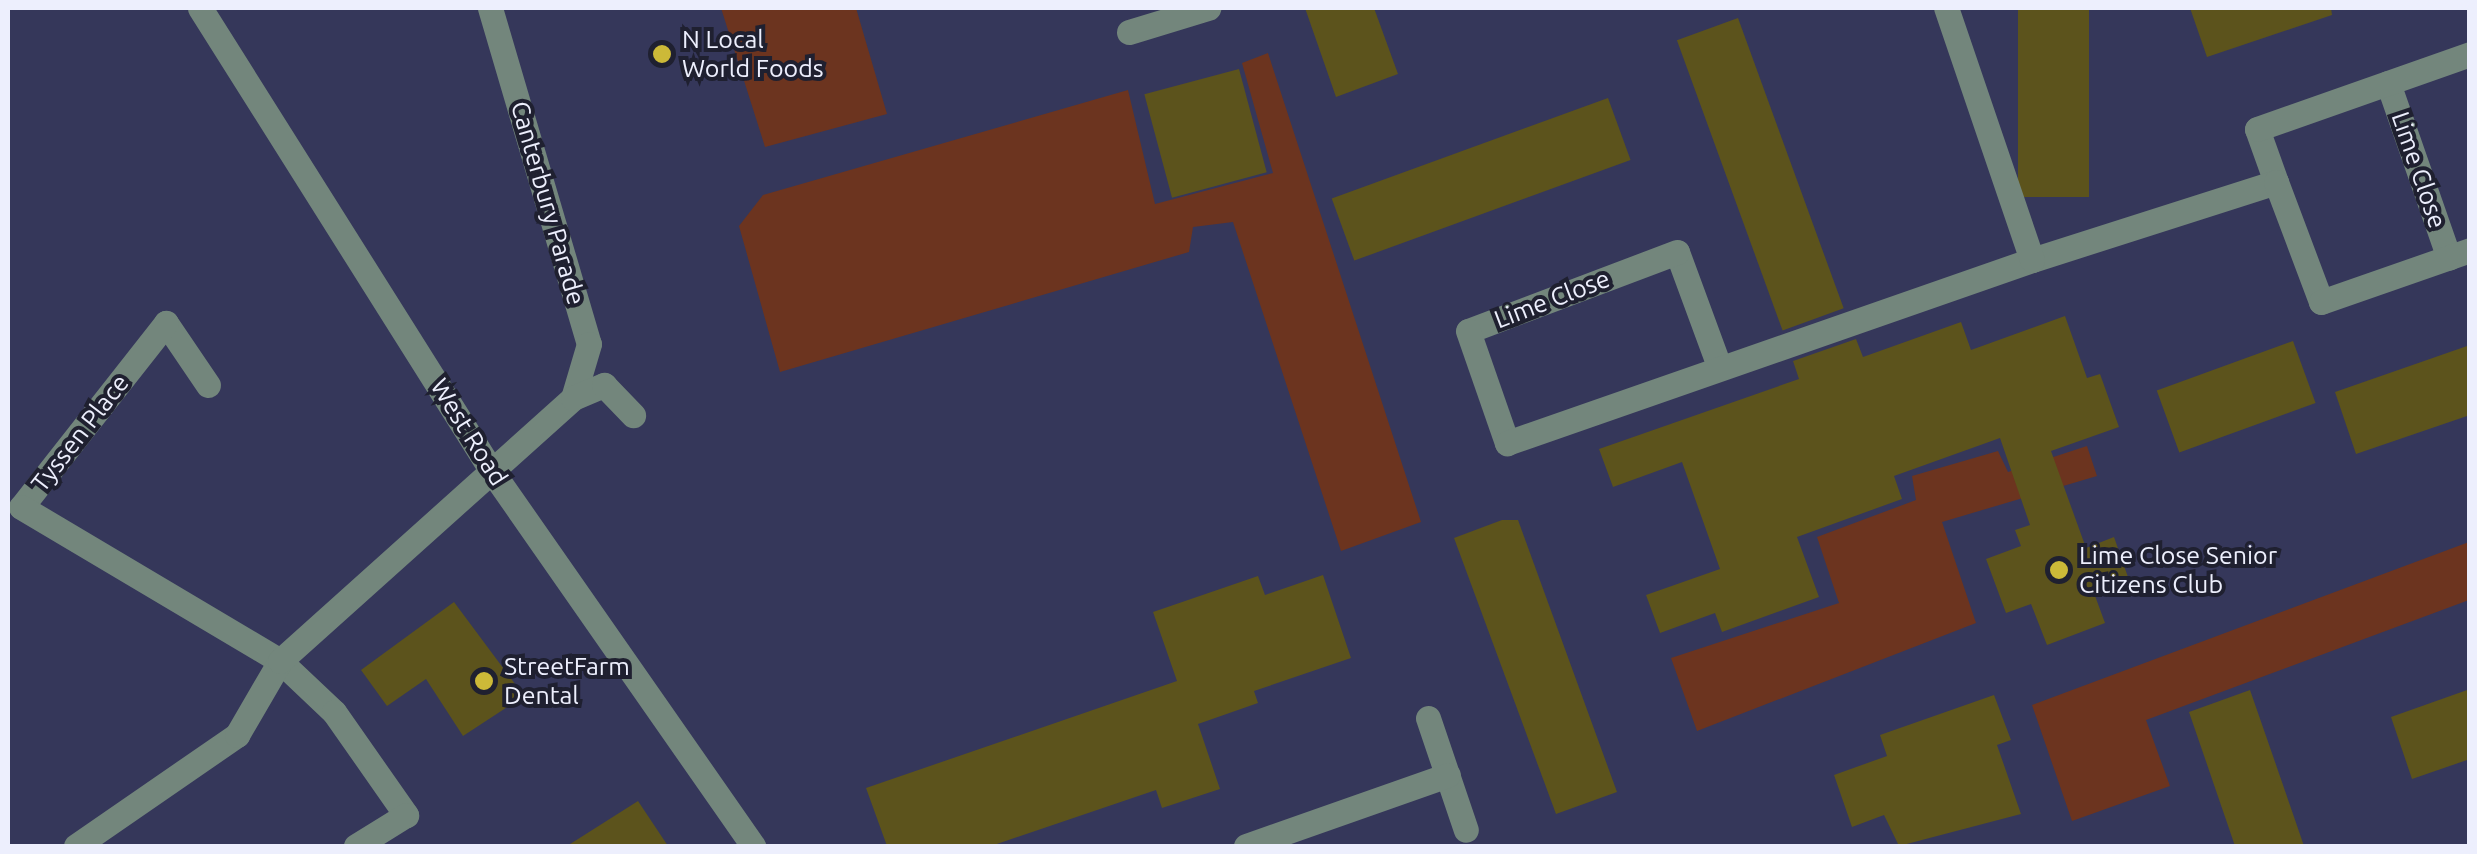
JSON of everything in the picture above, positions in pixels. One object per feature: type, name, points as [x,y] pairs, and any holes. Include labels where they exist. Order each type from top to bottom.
[{"type":"street","name":"West Road","points":[[200,8],[493,474],[753,846]]},
{"type":"street","name":"Canterbury Parade","points":[[490,8],[589,344],[573,398],[493,474]]},
{"type":"street","points":[[1946,8],[2032,260]]},
{"type":"street","points":[[1129,32],[1193,10]]},
{"type":"street","name":"Lime Close","points":[[2388,83],[2459,254],[2320,302],[2257,129],[2470,54]]},
{"type":"street","name":"Lime Close","points":[[1720,366],[1677,252],[1468,331],[1508,443],[1720,366],[2276,182]]},
{"type":"street","name":"Tyssen Place","points":[[208,385],[166,323],[22,508],[280,661],[334,712],[406,815],[356,846]]},
{"type":"street","points":[[573,398],[604,386],[632,415]]},
{"type":"street","points":[[76,846],[237,735],[280,661],[493,474]]},
{"type":"street","points":[[1428,718],[1466,830]]},
{"type":"street","points":[[1246,846],[1448,775]]},
{"type":"shaded area","points":[[721,8],[856,8],[887,114],[765,147]]},
{"type":"shaded area","points":[[1268,53],[1421,522],[1341,551],[1233,222],[1193,227],[1189,252],[780,372],[739,226],[763,195],[1128,90],[1155,204],[1273,173],[1242,63]]},
{"type":"shaded area","points":[[2087,446],[2097,476],[1942,522],[1976,623],[1697,731],[1671,658],[1839,603],[1817,537],[1916,500],[1912,476],[1998,451],[2008,472]]},
{"type":"shaded area","points":[[2469,542],[2469,600],[2146,720],[2170,786],[2072,821],[2032,705]]},
{"type":"building","points":[[1305,8],[1374,8],[1398,74],[1336,97]]},
{"type":"building","points":[[2018,8],[2089,8],[2089,197],[2018,197]]},
{"type":"building","points":[[2190,8],[2331,8],[2332,15],[2207,57]]},
{"type":"building","points":[[1738,18],[1844,308],[1783,331],[1677,40]]},
{"type":"building","points":[[1239,69],[1267,172],[1172,198],[1144,94]]},
{"type":"building","points":[[1608,98],[1631,160],[1354,261],[1332,199]]},
{"type":"building","points":[[2065,316],[2087,378],[2100,374],[2119,427],[2051,451],[2086,548],[2114,537],[2129,580],[2094,593],[2105,623],[2047,645],[2031,604],[2006,613],[1986,559],[2021,546],[2015,530],[2030,525],[2000,438],[1894,476],[1902,499],[1797,537],[1819,597],[1722,632],[1715,613],[1660,633],[1646,595],[1720,569],[1682,462],[1613,487],[1599,449],[1799,379],[1793,361],[1856,339],[1863,357],[1961,322],[1971,350]]},
{"type":"building","points":[[2293,341],[2316,403],[2179,453],[2157,391]]},
{"type":"building","points":[[2470,345],[2470,415],[2356,454],[2335,392]]},
{"type":"building","points":[[1502,520],[1518,520],[1617,792],[1556,814],[1454,538]]},
{"type":"building","points":[[1323,575],[1351,658],[1254,691],[1258,703],[1198,724],[1220,789],[1162,808],[1156,790],[991,846],[887,846],[866,788],[1177,681],[1153,612],[1258,576],[1265,595]]},
{"type":"building","name":"StreetFarm Dental","points":[[454,602],[524,696],[463,736],[426,679],[387,706],[361,670]]},
{"type":"building","points":[[2470,689],[2470,759],[2412,779],[2391,717]]},
{"type":"building","points":[[2250,690],[2304,846],[2235,846],[2189,712]]},
{"type":"building","points":[[1994,695],[2011,740],[1997,745],[2021,814],[1899,846],[1884,815],[1852,827],[1834,775],[1887,756],[1880,735]]},
{"type":"building","points":[[638,801],[668,846],[567,846]]},
{"type":"place","name":"N Local World Foods","points":[[662,54]]},
{"type":"place","name":"Lime Close Senior Citizens Club","points":[[2059,570]]},
{"type":"place","name":"StreetFarm Dental","points":[[484,681]]}]
